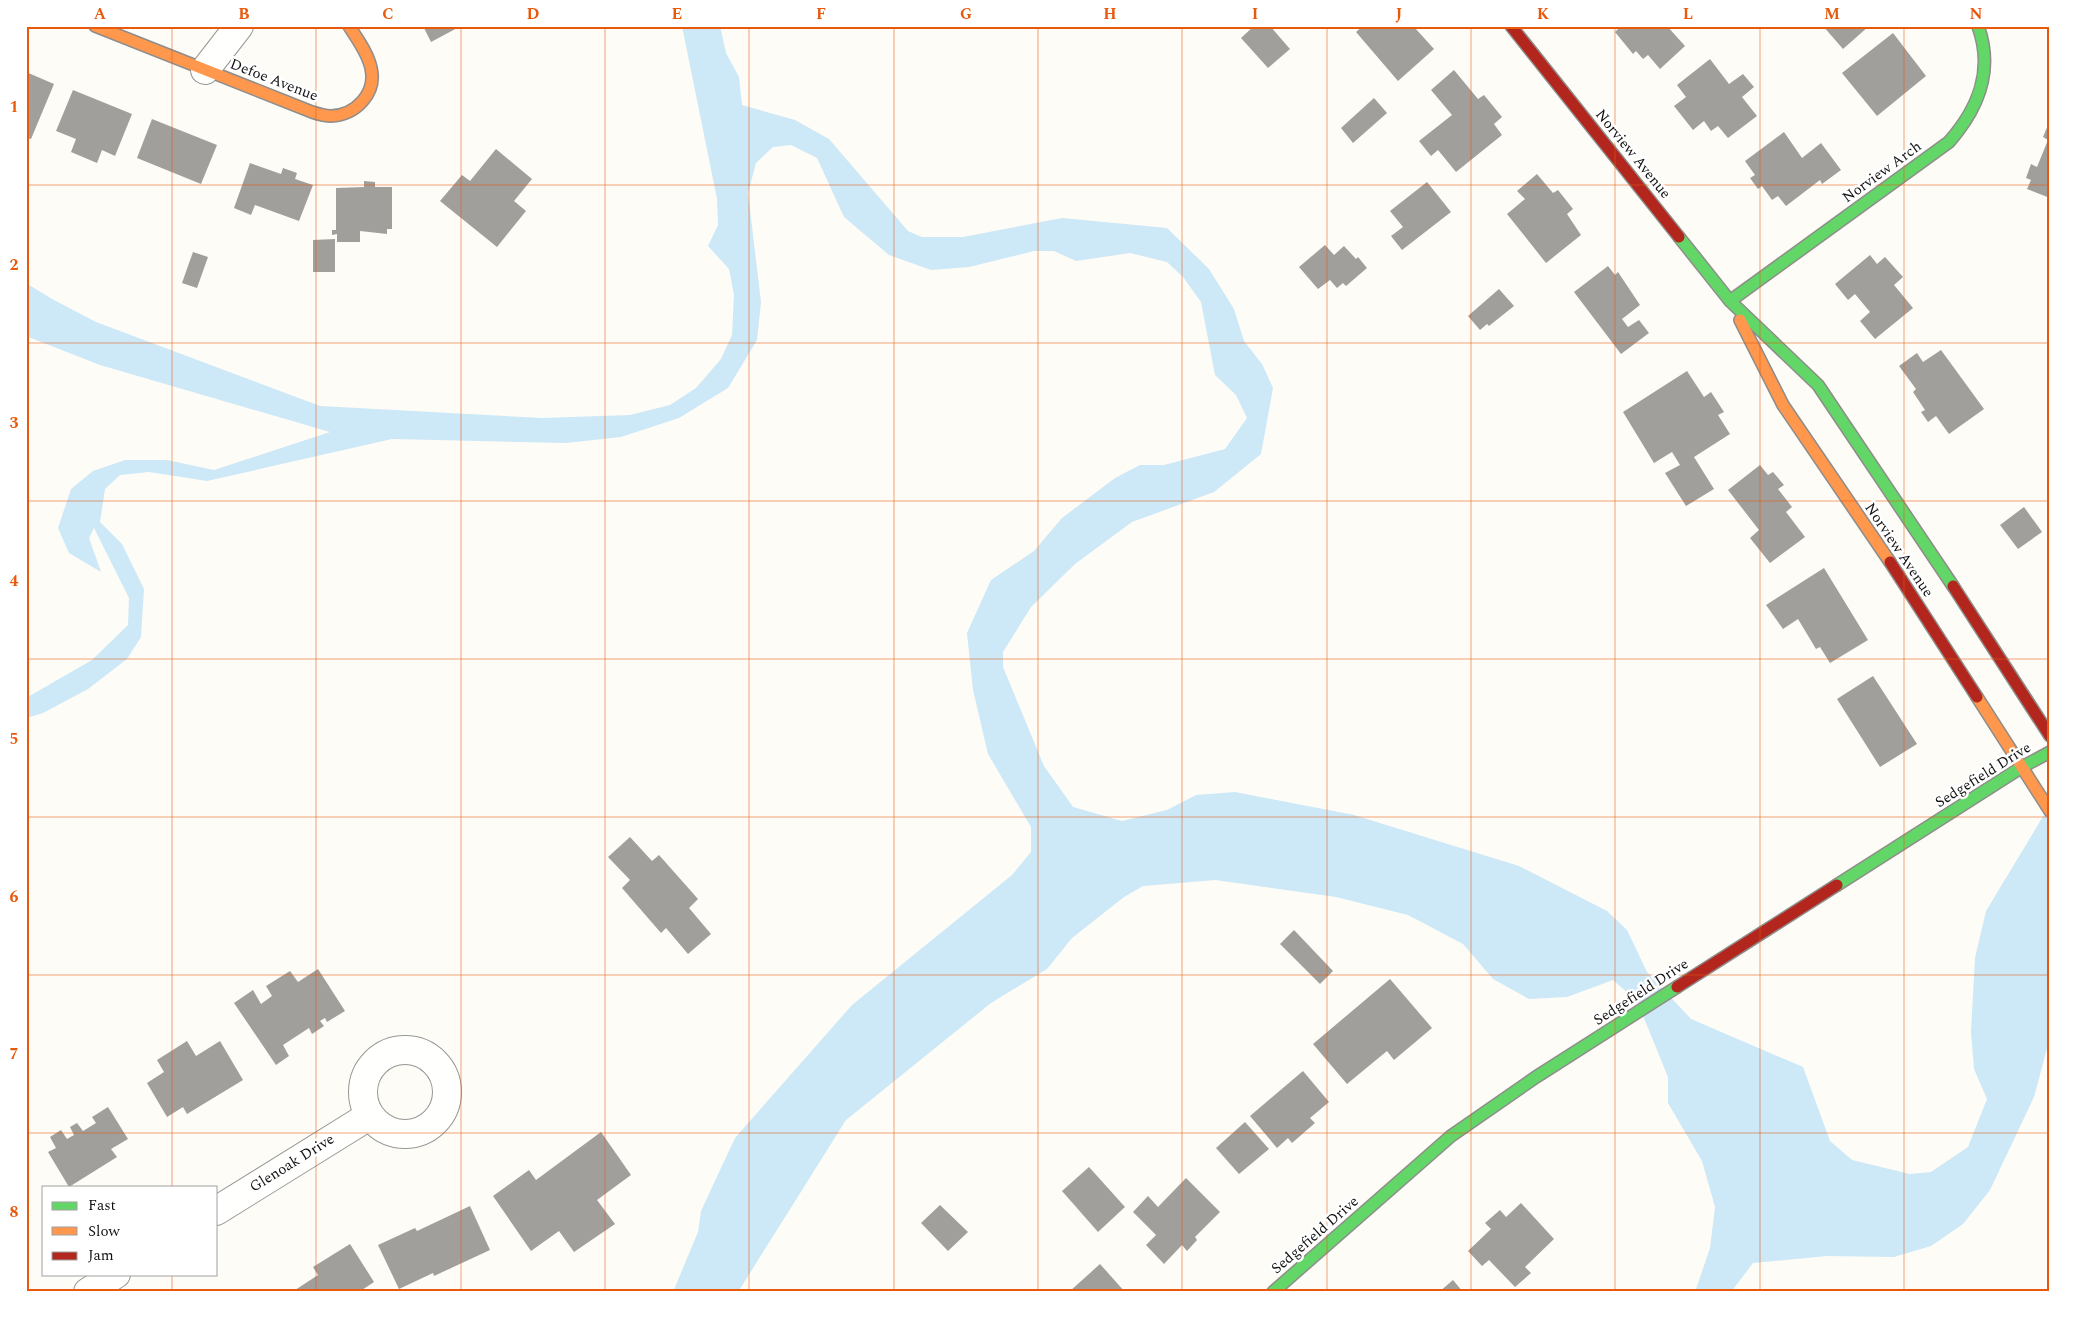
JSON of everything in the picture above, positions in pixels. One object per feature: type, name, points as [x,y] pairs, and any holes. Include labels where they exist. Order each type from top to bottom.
[{"type":"street","name":"Defoe Avenue","points":[[94,26],[312,112],[329,116],[347,114],[362,103],[371,88],[372,68],[349,26]]},
{"type":"street","points":[[205,70],[240,26]]},
{"type":"street","name":"Norview Avenue","points":[[1511,26],[1730,301],[1818,385],[1932,553],[2050,736]]},
{"type":"street","name":"Norview Arch","points":[[1730,301],[1949,142],[1969,118],[1982,89],[1986,64],[1978,26]]},
{"type":"street","name":"Norview Avenue","points":[[1730,301],[1783,405],[1898,573],[2050,811]]},
{"type":"street","name":"Sedgefield Drive","points":[[1274,1292],[1451,1136],[1536,1077],[2022,767],[2050,752]]},
{"type":"street","name":"Glenoak Drive","points":[[218,1210],[369,1116]]},
{"type":"street","points":[[88,1292],[113,1276]]},
{"type":"water","points":[[682,26],[720,26],[726,53],[739,77],[742,105],[795,120],[829,139],[908,231],[922,237],[963,237],[1062,218],[1167,228],[1209,269],[1234,309],[1244,341],[1262,364],[1273,388],[1261,454],[1214,492],[1132,522],[1075,564],[1031,607],[1003,652],[1003,667],[1044,766],[1073,807],[1122,821],[1167,810],[1196,795],[1235,792],[1354,815],[1519,866],[1607,911],[1627,930],[1647,972],[1691,1019],[1803,1067],[1830,1141],[1852,1160],[1910,1174],[1931,1172],[1968,1147],[1987,1099],[1974,1069],[1971,1032],[1975,958],[1986,911],[2050,805],[2050,1037],[2034,1097],[1990,1190],[1963,1224],[1931,1246],[1894,1257],[1827,1256],[1753,1263],[1731,1292],[1695,1292],[1710,1248],[1715,1207],[1702,1161],[1668,1103],[1668,1077],[1637,1001],[1613,980],[1567,997],[1529,999],[1493,979],[1463,944],[1408,915],[1336,897],[1215,880],[1143,886],[1124,897],[1072,938],[1047,969],[991,1003],[846,1120],[738,1292],[673,1292],[698,1232],[701,1211],[735,1138],[852,1005],[1012,875],[1031,852],[1031,827],[988,754],[973,690],[967,633],[991,580],[1034,551],[1062,518],[1115,478],[1140,465],[1164,465],[1225,449],[1247,418],[1236,395],[1215,375],[1201,302],[1183,277],[1167,262],[1130,253],[1076,261],[1054,251],[1034,251],[969,267],[931,270],[889,255],[844,217],[817,158],[791,145],[773,147],[756,163],[748,193],[761,302],[757,340],[728,388],[679,418],[621,437],[566,443],[392,439],[207,481],[149,472],[120,475],[105,489],[100,522],[122,544],[144,589],[141,637],[127,659],[88,689],[43,713],[26,718],[26,698],[92,660],[128,625],[129,598],[94,528],[89,538],[101,572],[69,553],[58,528],[71,489],[93,471],[125,460],[167,460],[214,470],[330,432],[100,365],[26,336],[26,283],[96,322],[320,406],[542,418],[630,415],[670,405],[696,388],[721,359],[732,335],[734,295],[729,269],[708,246],[718,225],[717,199]]},
{"type":"building","points":[[423,26],[461,26],[431,42]]},
{"type":"building","points":[[1254,26],[1270,26],[1290,49],[1268,68],[1241,38]]},
{"type":"building","points":[[1363,26],[1417,26],[1415,28],[1434,49],[1398,81],[1356,32]]},
{"type":"building","points":[[1615,26],[1667,26],[1685,46],[1660,69],[1648,55],[1643,59],[1636,51],[1633,54],[1615,32],[1618,29]]},
{"type":"building","points":[[1823,26],[1869,26],[1843,49]]},
{"type":"building","points":[[1893,33],[1926,76],[1877,116],[1842,73]]},
{"type":"building","points":[[1710,59],[1729,84],[1743,74],[1754,87],[1742,97],[1757,116],[1728,138],[1718,126],[1711,131],[1704,121],[1693,130],[1674,106],[1686,97],[1677,85]]},
{"type":"building","points":[[1454,70],[1478,99],[1484,95],[1502,117],[1494,124],[1502,135],[1456,172],[1438,150],[1431,156],[1419,141],[1452,115],[1431,90]]},
{"type":"building","points":[[26,72],[54,84],[31,139],[26,138]]},
{"type":"building","points":[[73,90],[132,114],[115,156],[102,150],[97,163],[71,152],[76,139],[56,131]]},
{"type":"building","points":[[1374,98],[1387,113],[1353,143],[1341,128]]},
{"type":"building","points":[[152,119],[217,145],[201,184],[137,158]]},
{"type":"building","points":[[2048,125],[2050,126],[2050,198],[2027,189],[2031,180],[2026,178],[2031,164],[2037,167],[2048,140],[2043,137]]},
{"type":"building","points":[[1784,132],[1802,158],[1821,143],[1841,170],[1822,184],[1820,180],[1786,206],[1778,196],[1772,200],[1762,186],[1758,189],[1750,178],[1755,175],[1745,161]]},
{"type":"building","points":[[496,149],[532,179],[514,201],[526,211],[497,247],[440,201],[462,175],[470,181]]},
{"type":"building","points":[[250,163],[281,174],[283,168],[297,173],[295,179],[313,185],[299,221],[255,205],[251,215],[234,208]]},
{"type":"building","points":[[1537,174],[1553,193],[1558,190],[1573,209],[1567,214],[1581,235],[1546,263],[1507,214],[1525,199],[1517,191]]},
{"type":"building","points":[[364,181],[375,182],[375,187],[392,187],[392,229],[387,229],[387,234],[360,231],[360,242],[337,242],[337,234],[332,235],[332,230],[336,230],[336,188],[364,187]]},
{"type":"building","points":[[1427,182],[1451,212],[1402,250],[1391,236],[1403,227],[1390,211]]},
{"type":"building","points":[[335,239],[335,272],[313,272],[313,240]]},
{"type":"building","points":[[1325,245],[1334,255],[1344,246],[1356,259],[1358,257],[1367,268],[1346,286],[1343,283],[1337,288],[1330,280],[1318,289],[1299,267]]},
{"type":"building","points":[[193,252],[208,257],[197,288],[182,283]]},
{"type":"building","points":[[1870,255],[1877,264],[1885,257],[1903,277],[1894,285],[1913,308],[1875,339],[1860,321],[1870,312],[1855,294],[1848,300],[1835,284]]},
{"type":"building","points":[[1608,266],[1615,275],[1618,272],[1640,305],[1622,319],[1628,327],[1639,320],[1649,333],[1621,354],[1574,292]]},
{"type":"building","points":[[1499,289],[1514,306],[1489,326],[1487,324],[1480,330],[1468,316]]},
{"type":"building","points":[[1941,350],[1984,409],[1949,434],[1936,416],[1928,422],[1921,412],[1925,410],[1913,392],[1916,389],[1899,366],[1917,353],[1923,362]]},
{"type":"building","points":[[1687,371],[1704,397],[1711,392],[1724,412],[1718,415],[1730,434],[1694,457],[1714,489],[1686,506],[1665,473],[1680,465],[1672,452],[1654,463],[1623,412]]},
{"type":"building","points":[[1760,465],[1768,475],[1773,472],[1784,485],[1778,489],[1792,507],[1786,512],[1805,537],[1770,563],[1750,538],[1759,530],[1728,490]]},
{"type":"building","points":[[2024,507],[2042,532],[2018,549],[2000,525]]},
{"type":"building","points":[[1824,568],[1868,640],[1830,663],[1820,647],[1816,649],[1798,619],[1783,629],[1766,605]]},
{"type":"building","points":[[1873,676],[1917,744],[1880,767],[1837,699]]},
{"type":"building","points":[[630,837],[652,861],[659,855],[698,899],[689,908],[711,934],[688,954],[666,928],[661,933],[622,888],[630,880],[608,857]]},
{"type":"building","points":[[1294,930],[1333,971],[1320,984],[1280,944]]},
{"type":"building","points":[[318,969],[345,1011],[327,1022],[325,1018],[320,1021],[324,1026],[312,1034],[309,1028],[283,1045],[289,1056],[276,1065],[234,1003],[253,990],[261,1004],[272,996],[266,986],[290,971],[298,982]]},
{"type":"building","points":[[1390,979],[1432,1028],[1394,1060],[1387,1051],[1347,1084],[1313,1044]]},
{"type":"building","points":[[187,1041],[196,1056],[220,1041],[243,1080],[187,1114],[183,1107],[167,1117],[147,1083],[164,1072],[157,1060]]},
{"type":"building","points":[[1303,1071],[1329,1102],[1310,1118],[1315,1123],[1292,1143],[1288,1138],[1277,1148],[1250,1116]]},
{"type":"building","points":[[108,1107],[128,1139],[111,1149],[117,1157],[68,1186],[48,1152],[56,1148],[50,1137],[61,1130],[67,1139],[74,1135],[70,1127],[77,1123],[83,1131],[96,1123],[92,1117]]},
{"type":"building","points":[[1245,1122],[1269,1149],[1239,1174],[1216,1148]]},
{"type":"building","points":[[601,1132],[631,1175],[597,1200],[615,1224],[574,1252],[559,1231],[531,1251],[493,1196],[529,1170],[536,1180]]},
{"type":"building","points":[[1089,1167],[1125,1207],[1098,1232],[1062,1191]]},
{"type":"building","points":[[1186,1178],[1220,1212],[1195,1237],[1197,1240],[1187,1251],[1182,1245],[1164,1264],[1146,1245],[1156,1235],[1133,1212],[1148,1196],[1158,1207]]},
{"type":"building","points":[[1521,1203],[1554,1239],[1525,1267],[1531,1273],[1515,1287],[1489,1260],[1482,1266],[1468,1251],[1491,1229],[1485,1223],[1500,1210],[1506,1217]]},
{"type":"building","points":[[940,1205],[968,1232],[948,1251],[921,1223]]},
{"type":"building","points":[[470,1206],[490,1250],[434,1276],[433,1273],[399,1289],[378,1245],[415,1228],[417,1231]]},
{"type":"building","points":[[350,1244],[374,1282],[359,1292],[292,1292],[318,1275],[313,1267]]},
{"type":"building","points":[[1100,1264],[1125,1292],[1069,1292]]},
{"type":"building","points":[[1453,1280],[1463,1292],[1439,1292]]},
{"type":"traffic: fast","points":[[1730,301],[1949,142],[1968,116],[1981,88],[1984,58],[1983,42],[1978,26]]},
{"type":"traffic: fast","points":[[1679,237],[1730,301],[1818,385],[1953,586]]},
{"type":"traffic: fast","points":[[1837,885],[2022,767],[2050,752]]},
{"type":"traffic: fast","points":[[1273,1292],[1451,1136],[1536,1077],[1677,987]]},
{"type":"traffic: slow","points":[[95,26],[312,112],[331,116],[349,112],[356,107],[363,101],[371,86],[370,62],[349,26]]},
{"type":"traffic: slow","points":[[1740,320],[1783,405],[1890,562]]},
{"type":"traffic: slow","points":[[1977,697],[2050,811]]},
{"type":"traffic: jam","points":[[1511,26],[1679,237]]},
{"type":"traffic: jam","points":[[1890,562],[1977,697]]},
{"type":"traffic: jam","points":[[1953,586],[2050,736]]},
{"type":"traffic: jam","points":[[1677,987],[1837,885]]}]
